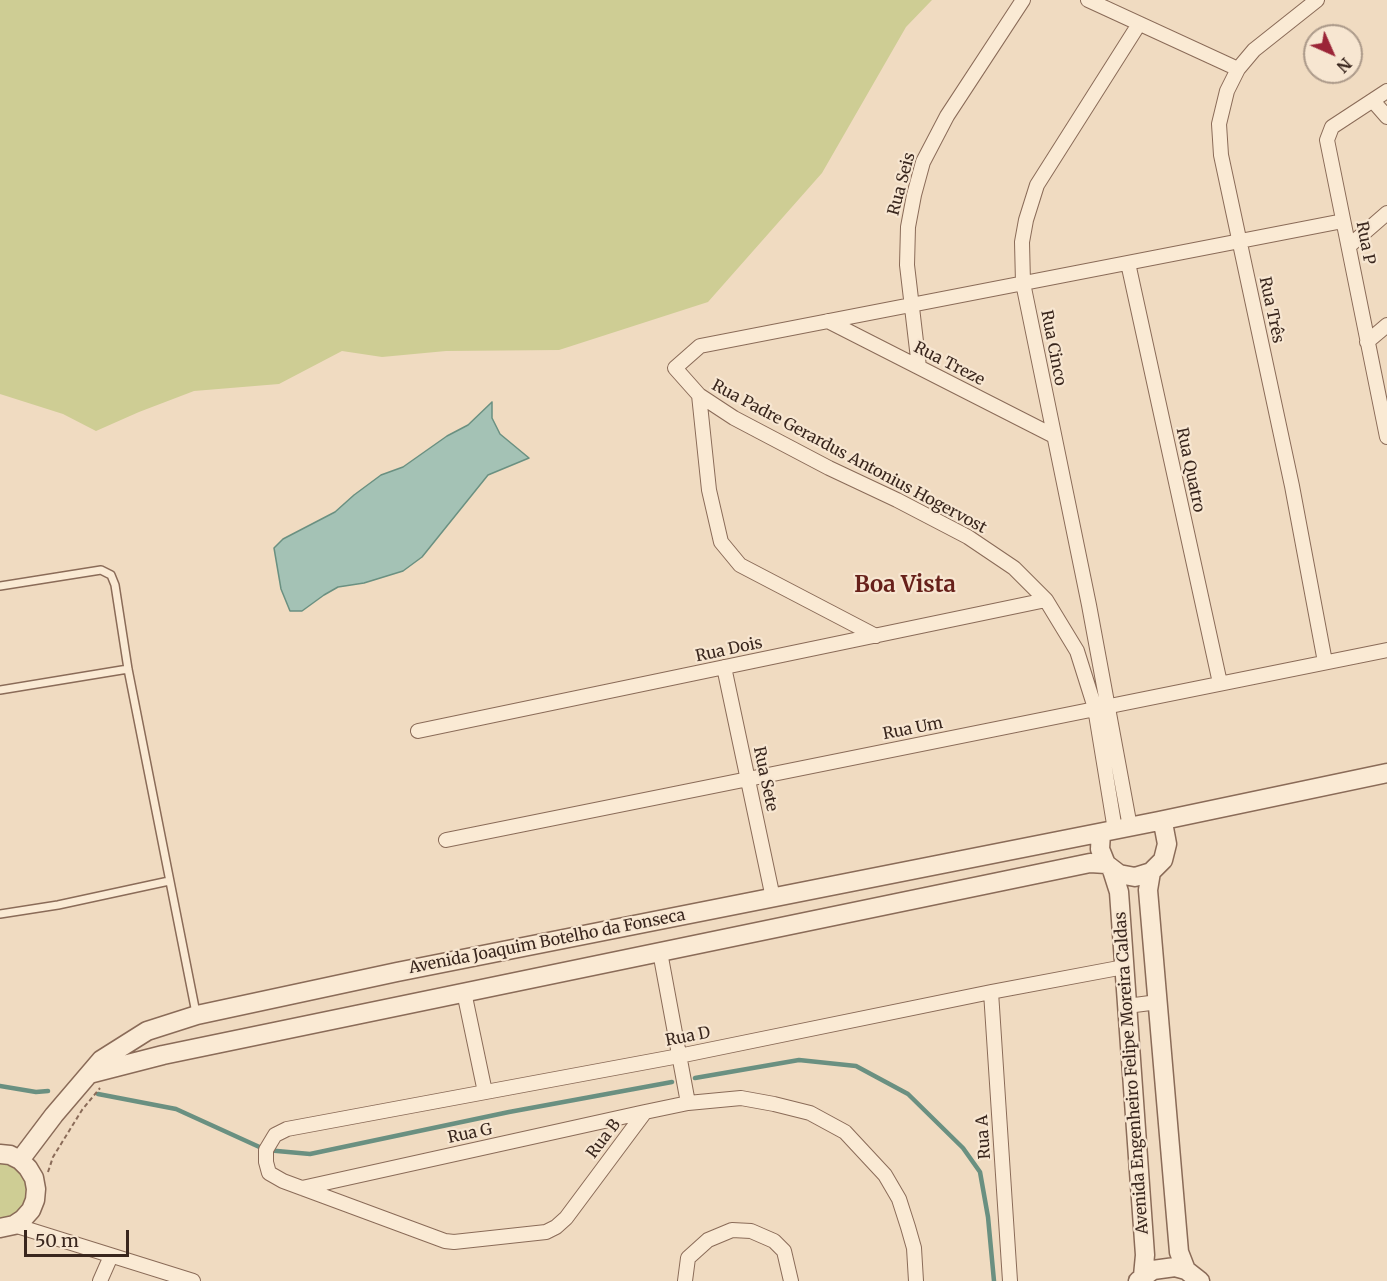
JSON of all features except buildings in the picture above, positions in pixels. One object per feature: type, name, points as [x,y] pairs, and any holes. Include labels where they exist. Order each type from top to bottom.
[{"type":"street","name":"Rua Seis","points":[[919,367],[907,265],[908,227],[923,162],[947,116],[1023,0]]},
{"type":"street","points":[[1088,0],[1238,69]]},
{"type":"street","name":"Rua Três","points":[[1317,0],[1254,50],[1238,69],[1227,91],[1219,124],[1221,155],[1292,486],[1325,662]]},
{"type":"street","name":"Rua Cinco","points":[[1101,707],[1054,436],[1023,283],[1022,242],[1037,185],[1139,24]]},
{"type":"street","points":[[1387,91],[1373,101],[1387,117]]},
{"type":"street","name":"Rua P","points":[[1373,101],[1332,127],[1327,140],[1387,437]]},
{"type":"street","points":[[1349,246],[1387,213]]},
{"type":"street","points":[[828,321],[1343,221]]},
{"type":"street","name":"Rua Quatro","points":[[1128,263],[1220,683]]},
{"type":"street","name":"Rua Treze","points":[[828,321],[1054,436]]},
{"type":"street","name":"Rua Padre Gerardus Antonius Hogervost","points":[[828,321],[700,346],[675,369],[699,396],[734,418],[968,537],[1014,568],[1046,600],[1077,651],[1101,707],[1115,830]]},
{"type":"street","points":[[1367,342],[1387,325]]},
{"type":"street","points":[[699,396],[709,490],[721,542],[740,565],[876,636]]},
{"type":"street","name":"Rua Dois","points":[[418,731],[1046,600]]},
{"type":"street","name":"Rua Um","points":[[446,840],[1387,650]]},
{"type":"street","name":"Rua Sete","points":[[724,668],[773,898]]},
{"type":"street","points":[[1115,830],[1387,773]]},
{"type":"street","name":"Avenida Engenheiro Felipe Moreira Caldas","points":[[1159,821],[1167,836],[1167,844],[1163,860],[1151,872],[1148,890],[1179,1252],[1193,1276]]},
{"type":"street","name":"Avenida Engenheiro Felipe Moreira Caldas","points":[[1115,830],[1100,849],[1119,892],[1145,1255],[1141,1279]]},
{"type":"street","name":"Avenida Joaquim Botelho da Fonseca","points":[[20,1160],[100,1060],[147,1031],[197,1016],[397,972],[1115,830]]},
{"type":"street","points":[[89,1074],[164,1054],[1090,863],[1109,867],[1119,874],[1135,877],[1151,872]]},
{"type":"street","points":[[660,952],[688,1103]]},
{"type":"street","name":"Rua D","points":[[266,1150],[275,1135],[287,1129],[679,1056],[1124,967]]},
{"type":"street","points":[[464,992],[485,1092]]},
{"type":"street","name":"Rua A","points":[[991,992],[1010,1281]]},
{"type":"street","points":[[1127,1006],[1158,1002]]},
{"type":"street","name":"Rua B","points":[[266,1150],[268,1173],[283,1181],[445,1241],[454,1242],[546,1232],[556,1227],[566,1218],[645,1113],[688,1103],[741,1098],[774,1104],[810,1113],[845,1132],[885,1175],[899,1199],[914,1248],[916,1281]]},
{"type":"street","name":"Rua G","points":[[302,1188],[645,1113]]},
{"type":"street","points":[[0,1154],[10,1155],[20,1160],[34,1178],[36,1189],[31,1210],[23,1218],[7,1226]]},
{"type":"street","points":[[7,1226],[111,1256],[178,1279],[193,1281]]},
{"type":"street","points":[[685,1281],[688,1258],[708,1240],[732,1230],[751,1231],[774,1242],[784,1251],[791,1281]]},
{"type":"street","points":[[100,1281],[111,1256]]},
{"type":"street","name":"Avenida Engenheiro Felipe Moreira Caldas","points":[[1141,1279],[1164,1267],[1175,1267],[1193,1276]]},
{"type":"lane","points":[[0,586],[101,570],[111,575],[115,585],[128,669],[197,1016]]},
{"type":"lane","points":[[0,690],[128,669]]},
{"type":"lane","points":[[0,914],[58,905],[169,881]]},
{"type":"shaded area","points":[[0,0],[932,0],[906,27],[822,173],[708,302],[559,350],[446,351],[382,357],[342,351],[279,384],[194,391],[96,431],[63,414],[0,394]]},
{"type":"shaded area","points":[[492,402],[492,418],[500,434],[529,458],[488,475],[422,557],[403,571],[364,583],[338,587],[302,611],[290,611],[281,589],[274,548],[283,539],[335,512],[381,475],[403,467],[447,436],[468,425]]},
{"type":"shaded area","points":[[0,1160],[7,1160],[24,1173],[30,1193],[21,1213],[0,1223]]},
{"type":"waterway","points":[[695,1078],[799,1060],[856,1066],[908,1094],[963,1148],[980,1172],[988,1217],[994,1281]]},
{"type":"waterway","points":[[98,1094],[176,1109],[266,1150],[310,1154],[509,1112],[672,1082]]},
{"type":"waterway","points":[[0,1086],[36,1092],[48,1091]]},
{"type":"district","name":"Boa Vista","points":[[905,586]]}]
